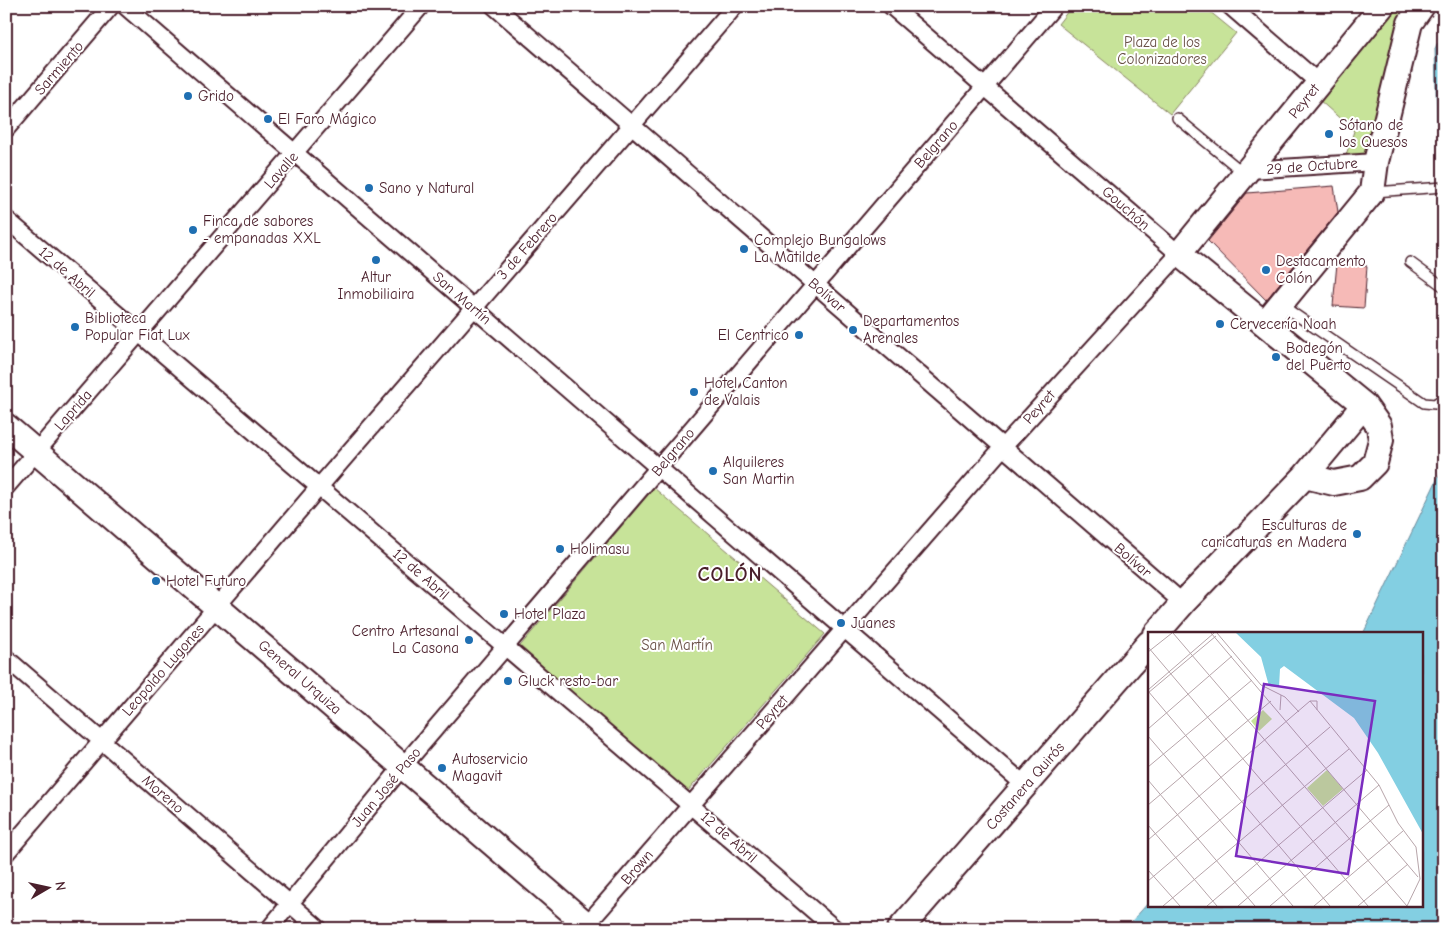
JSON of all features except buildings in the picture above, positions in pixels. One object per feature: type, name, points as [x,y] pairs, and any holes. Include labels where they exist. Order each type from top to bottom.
[{"type":"main road","name":"Peyret","points":[[1179,254],[1382,6]]},
{"type":"main road","points":[[1265,323],[1372,192],[1376,162],[1410,23],[1422,6]]},
{"type":"main road","name":"Gouchón","points":[[1179,254],[1364,405]]},
{"type":"main road","points":[[1158,632],[1183,603],[1305,476],[1364,405],[1379,426],[1382,440],[1375,463],[1360,478],[1334,483],[1305,476]]},
{"type":"main road","name":"General Urquiza","points":[[6,426],[38,451],[587,927]]},
{"type":"main road","name":"Costanera Quirós","points":[[900,929],[1148,644]]},
{"type":"street","name":"Sarmiento","points":[[6,129],[111,6]]},
{"type":"street","name":"San Martín","points":[[125,6],[1026,786]]},
{"type":"street","name":"Lavalle","points":[[140,333],[421,6]]},
{"type":"street","name":"Bolívar","points":[[494,6],[1183,603]]},
{"type":"street","name":"3 de Febrero","points":[[319,487],[735,6]]},
{"type":"street","name":"Gouchón","points":[[891,6],[1179,254]]},
{"type":"street","name":"Belgrano","points":[[506,647],[1054,6]]},
{"type":"street","points":[[1230,6],[1319,83]]},
{"type":"street","name":"29 de Octubre","points":[[1247,172],[1376,162]]},
{"type":"street","name":"12 de Abril","points":[[6,219],[836,929]]},
{"type":"street","name":"Peyret","points":[[691,805],[1003,447],[1179,254]]},
{"type":"street","name":"Laprida","points":[[6,487],[140,333]]},
{"type":"street","name":"Leopoldo Lugones","points":[[6,853],[319,487]]},
{"type":"street","name":"Juan José Paso","points":[[269,929],[403,766],[506,647]]},
{"type":"street","name":"Moreno","points":[[6,658],[319,929]]},
{"type":"street","name":"Brown","points":[[587,927],[691,805]]},
{"type":"lane","points":[[1178,118],[1247,172]]},
{"type":"lane","points":[[1372,192],[1444,187]]},
{"type":"lane","points":[[1410,262],[1444,287]]},
{"type":"lane","points":[[1280,304],[1424,403],[1435,404],[1444,397]]},
{"type":"green space","name":"Plaza de los Colonizadores","points":[[1072,6],[1203,6],[1236,33],[1170,114],[1058,24]]},
{"type":"green space","points":[[1397,6],[1418,6],[1370,159],[1344,161],[1354,131],[1318,99]]},
{"type":"green space","name":"San Martín","points":[[654,488],[825,634],[687,792],[520,646]]},
{"type":"water","points":[[1444,39],[1444,132],[1439,131],[1437,125],[1435,49],[1437,44]]},
{"type":"water","points":[[1444,465],[1444,929],[1125,929],[1148,903],[1148,908],[1422,908],[1422,632],[1364,632]]},
{"type":"place","name":"Grido","points":[[188,96]]},
{"type":"place","name":"El Faro Mágico","points":[[268,119]]},
{"type":"place","name":"Sótano de los Quesos","points":[[1329,134]]},
{"type":"place","name":"Sano y Natural","points":[[369,188]]},
{"type":"place","name":"Finca de sabores - empanadas XXL","points":[[193,230]]},
{"type":"place","name":"Complejo Bungalows La Matilde","points":[[744,249]]},
{"type":"place","name":"Altur Inmobiliaira","points":[[376,260]]},
{"type":"place","name":"Destacamento Colón","points":[[1266,270]]},
{"type":"place","name":"Cervecería Noah","points":[[1220,324]]},
{"type":"place","name":"Biblioteca Popular Fiat Lux","points":[[75,327]]},
{"type":"place","name":"Departamentos Arenales","points":[[853,330]]},
{"type":"place","name":"El Centrico","points":[[799,335]]},
{"type":"place","name":"Bodegón del Puerto","points":[[1276,357]]},
{"type":"place","name":"Hotel Canton de Valais","points":[[694,392]]},
{"type":"place","name":"Alquileres San Martin","points":[[713,471]]},
{"type":"place","name":"Esculturas de caricaturas en Madera","points":[[1357,534]]},
{"type":"place","name":"Holimasu","points":[[560,549]]},
{"type":"place","name":"Hotel Futuro","points":[[156,581]]},
{"type":"place","name":"Hotel Plaza","points":[[504,614]]},
{"type":"place","name":"Juanes","points":[[841,623]]},
{"type":"place","name":"Centro Artesanal La Casona","points":[[469,640]]},
{"type":"place","name":"Gluck resto-bar","points":[[508,681]]},
{"type":"place","name":"Autoservicio Magavit","points":[[442,768]]},
{"type":"district","name":"COLÓN","points":[[730,574]]}]
